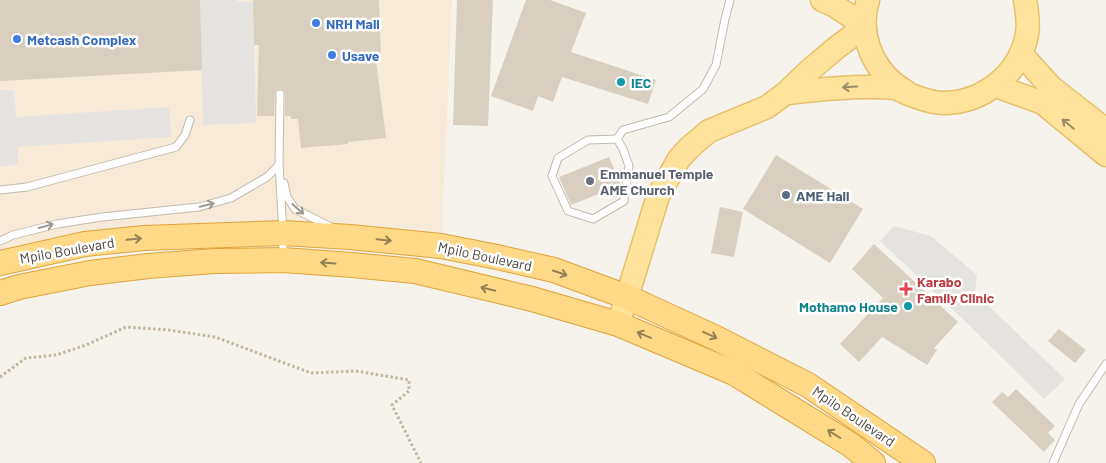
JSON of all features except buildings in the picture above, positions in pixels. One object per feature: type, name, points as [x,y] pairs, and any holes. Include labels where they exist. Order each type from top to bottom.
[{"type":"highway","name":"Mpilo Boulevard","points":[[0,262],[85,244],[144,238],[284,233],[441,246],[497,257],[554,270],[627,297],[716,338],[808,384],[923,463]]},
{"type":"highway","name":"Mpilo Boulevard","points":[[0,293],[19,287],[90,273],[215,261],[283,260],[415,271],[532,299],[618,324],[734,372],[851,445],[873,463]]},
{"type":"main road","points":[[822,0],[835,6],[860,30],[880,70],[896,86],[915,97]]},
{"type":"main road","points":[[618,324],[658,196],[679,159],[700,137],[709,131],[766,107],[786,93],[810,70],[860,30],[868,0]]},
{"type":"main road","points":[[786,93],[864,86],[894,88],[915,97],[942,103],[971,99],[996,86],[1011,71],[1021,54],[1027,34],[1032,4]]},
{"type":"main road","points":[[1021,54],[1051,87],[1106,130]]},
{"type":"main road","points":[[996,86],[1043,103],[1106,155]]},
{"type":"lane","points":[[617,139],[623,130],[669,117],[703,90],[716,65],[730,0]]},
{"type":"lane","points":[[280,94],[279,165],[284,233],[283,260]]},
{"type":"lane","points":[[0,190],[27,187],[176,147],[185,135],[190,120]]},
{"type":"lane","points":[[617,139],[629,166],[624,201],[593,219],[568,211],[552,176],[558,158],[588,140],[617,139]]},
{"type":"lane","points":[[279,165],[287,197],[295,210],[350,237]]},
{"type":"lane","points":[[0,241],[13,235],[57,224],[102,217],[199,207],[230,198],[267,178],[279,165]]},
{"type":"lane","points":[[1053,463],[1079,404],[1106,364]]},
{"type":"path","points":[[0,377],[26,358],[56,355],[86,345],[126,327],[169,330],[215,338],[311,373],[356,371],[409,380],[409,391],[392,405],[421,463]]},
{"type":"shaded area","points":[[0,0],[452,0],[441,246],[283,233],[0,263]]},
{"type":"shaded area","points":[[200,0],[253,1],[256,123],[203,125]]},
{"type":"shaded area","points":[[0,90],[14,90],[16,117],[169,107],[171,137],[18,147],[18,164],[0,167]]},
{"type":"shaded area","points":[[894,226],[931,236],[977,275],[975,293],[1065,379],[1044,399],[880,241]]},
{"type":"place","name":"NRH Mall","points":[[316,23]]},
{"type":"place","name":"Metcash Complex","points":[[17,39]]},
{"type":"place","name":"Usave","points":[[332,55]]},
{"type":"place","name":"IEC","points":[[621,82]]},
{"type":"place","name":"Emmanuel Temple AME Church","points":[[590,181]]},
{"type":"place","name":"AME Hall","points":[[786,195]]},
{"type":"place","name":"Karabo Family Clinic","points":[[906,289]]},
{"type":"place","name":"Mothamo House","points":[[908,306]]}]
